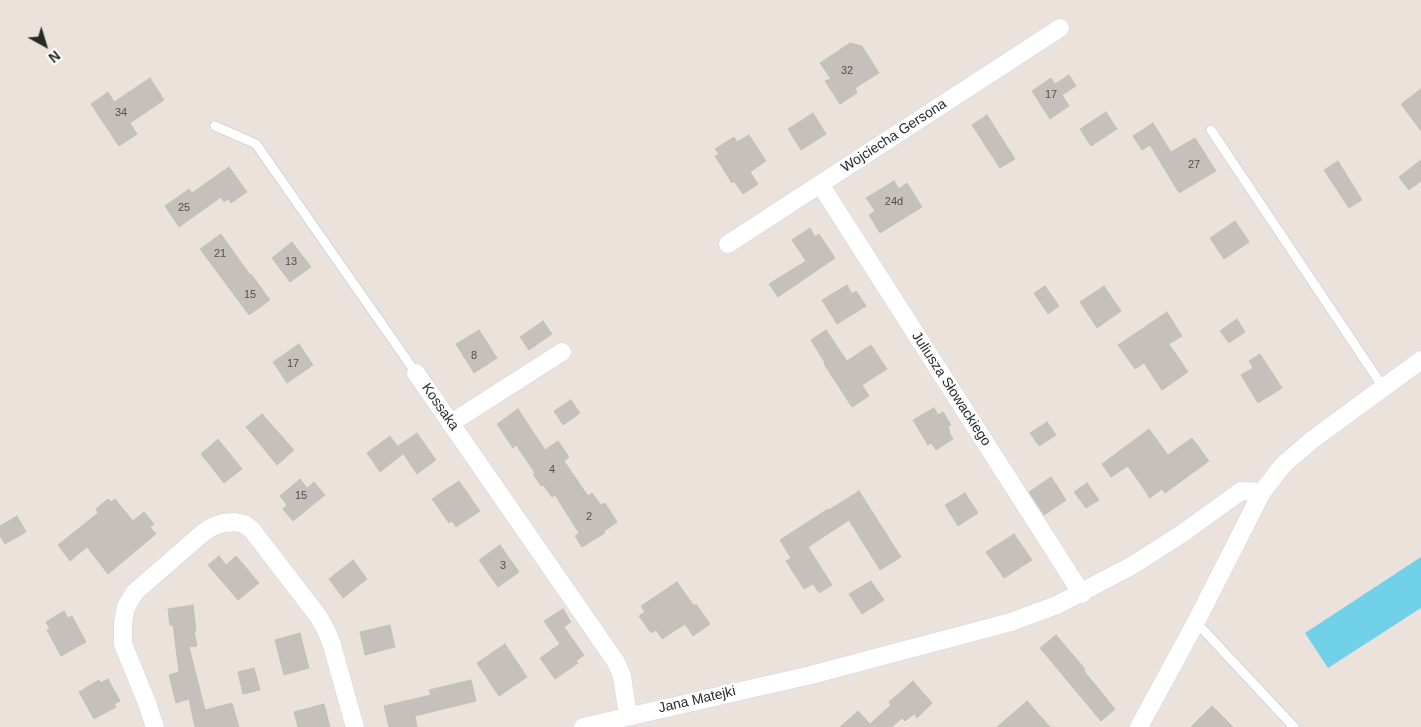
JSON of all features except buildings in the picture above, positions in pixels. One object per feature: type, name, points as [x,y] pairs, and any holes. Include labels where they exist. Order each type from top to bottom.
[{"type":"street","name":"Wojciecha Gersona","points":[[728,244],[1060,28]]},
{"type":"street","name":"Juliusza Słowackiego","points":[[820,184],[1082,594]]},
{"type":"street","points":[[451,423],[562,352]]},
{"type":"street","points":[[1139,727],[1196,622],[1262,492],[1283,465],[1312,440],[1421,360]]},
{"type":"street","name":"Kossaka","points":[[416,373],[616,662],[622,676],[628,716]]},
{"type":"street","points":[[1082,594],[1134,565],[1184,533],[1241,491],[1262,492]]},
{"type":"street","points":[[155,727],[123,644],[123,623],[126,607],[135,592],[204,532],[223,523],[235,522],[244,524],[252,530],[322,622],[331,642],[355,727]]},
{"type":"street","name":"Jana Matejki","points":[[583,727],[811,675],[1011,622],[1082,594]]},
{"type":"lane","name":"Kossaka","points":[[215,126],[256,144],[416,373]]},
{"type":"lane","points":[[1212,130],[1383,387]]},
{"type":"lane","points":[[1196,622],[1294,727]]},
{"type":"water","points":[[1421,557],[1421,608],[1328,668],[1305,633]]}]
